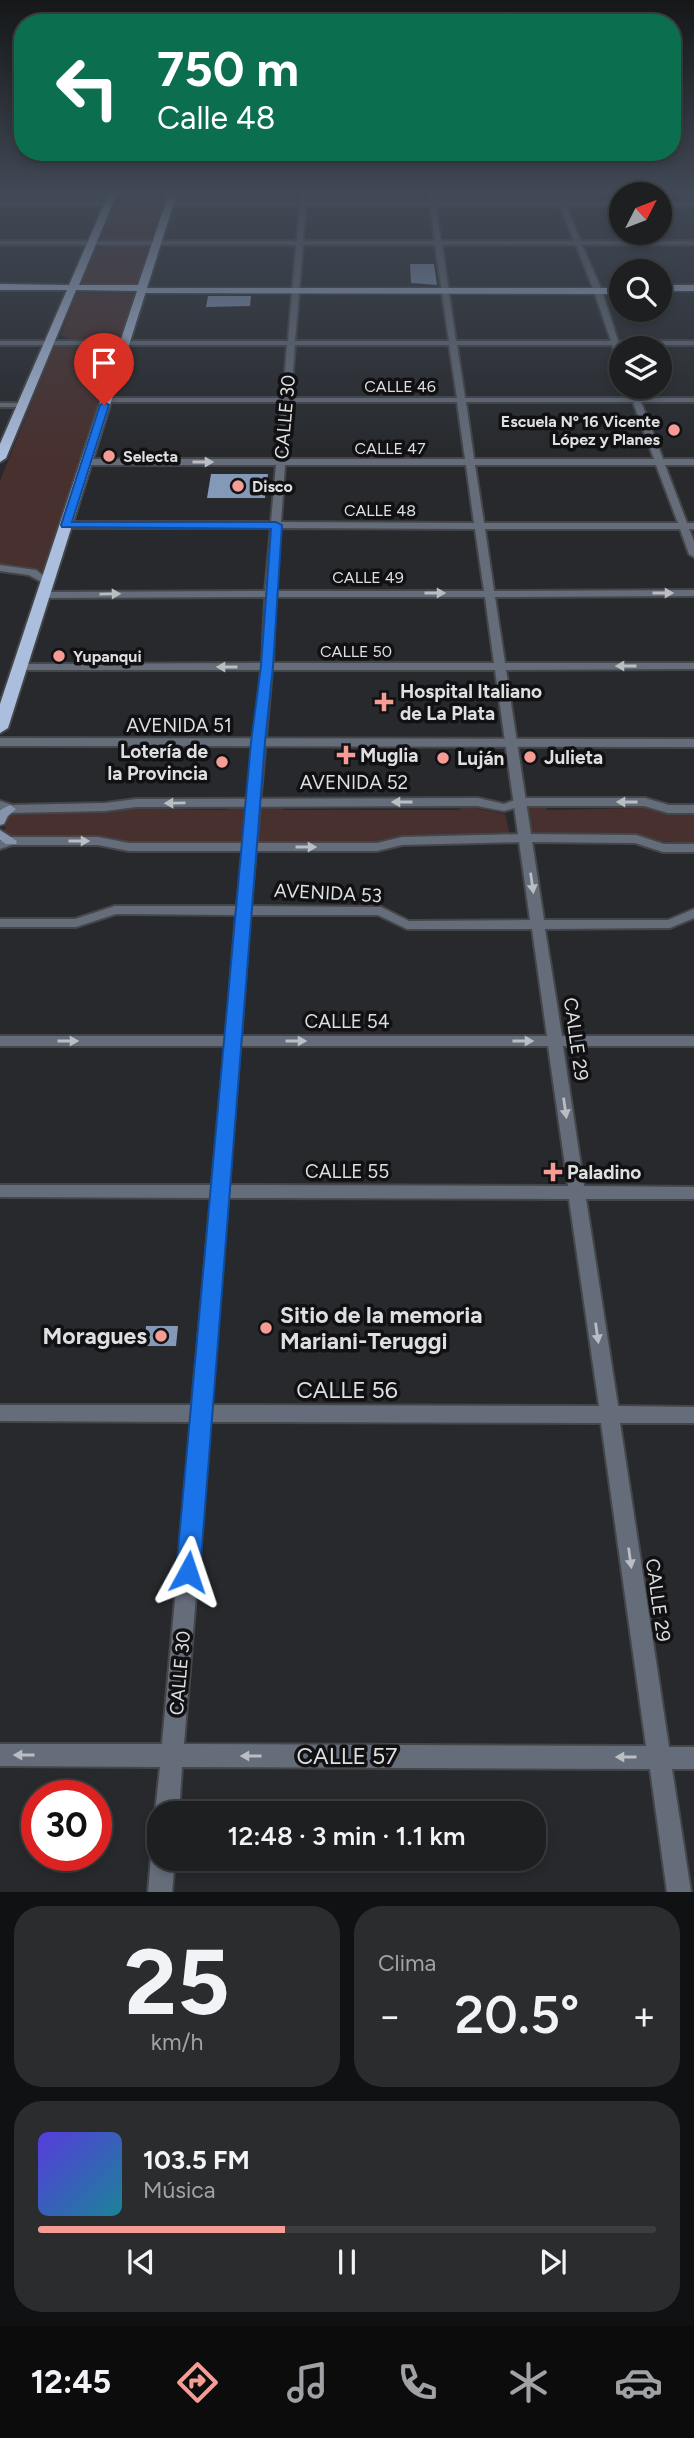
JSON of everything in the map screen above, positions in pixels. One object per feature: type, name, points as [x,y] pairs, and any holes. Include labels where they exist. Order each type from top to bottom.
[{"type":"highway","points":[[0,458],[74,281]]},
{"type":"highway","points":[[0,728],[144,281]]},
{"type":"highway","points":[[0,289],[142,289]]},
{"type":"main road","points":[[142,289],[609,290]]},
{"type":"main road","points":[[672,290],[694,290]]},
{"type":"main road","points":[[0,821],[4,808]]},
{"type":"street","name":"CALLE 30","points":[[168,1801],[258,742],[267,666],[297,281]]},
{"type":"street","name":"CALLE 29","points":[[444,281],[679,1892]]},
{"type":"street","points":[[593,281],[612,336]]},
{"type":"street","points":[[0,343],[609,344]]},
{"type":"street","points":[[672,344],[694,344]]},
{"type":"street","name":"CALLE 46","points":[[106,400],[694,400]]},
{"type":"street","points":[[636,400],[659,462],[689,526],[694,554]]},
{"type":"street","points":[[0,405],[22,405]]},
{"type":"street","name":"CALLE 47","points":[[86,462],[694,462]]},
{"type":"street","name":"CALLE 48","points":[[66,525],[689,526]]},
{"type":"street","name":"CALLE 49","points":[[0,568],[32,572],[44,588],[271,593],[694,593]]},
{"type":"street","name":"CALLE 50","points":[[19,667],[694,666]]},
{"type":"street","name":"AVENIDA 51","points":[[0,742],[694,743]]},
{"type":"street","name":"AVENIDA 52","points":[[4,808],[253,801],[478,802],[496,808],[510,808],[520,802],[645,802],[668,809],[694,809]]},
{"type":"street","points":[[3,839],[98,841],[129,847],[377,848],[401,841],[636,839],[663,848],[694,848]]},
{"type":"street","name":"AVENIDA 53","points":[[0,923],[76,923],[115,910],[381,911],[407,925],[670,924],[694,913]]},
{"type":"street","name":"CALLE 54","points":[[0,1041],[694,1041]]},
{"type":"street","name":"CALLE 55","points":[[0,1191],[694,1193]]},
{"type":"street","name":"CALLE 56","points":[[0,1413],[694,1415]]},
{"type":"street","name":"CALLE 57","points":[[0,1755],[694,1758]]},
{"type":"street","points":[[160,1892],[162,1871]]},
{"type":"shaded area","points":[[81,281],[140,281],[139,284],[80,285]]},
{"type":"shaded area","points":[[76,294],[135,294],[124,335],[92,341],[61,335]]},
{"type":"shaded area","points":[[54,347],[118,347],[46,572],[23,566],[0,565],[0,481]]},
{"type":"shaded area","points":[[138,805],[159,809],[226,810],[232,806],[244,806],[243,844],[126,844],[108,837],[7,837],[4,831],[10,814],[117,810]]},
{"type":"shaded area","points":[[287,805],[282,810],[458,810],[463,806],[505,814],[510,835],[397,836],[373,844],[258,843],[258,806]]},
{"type":"shaded area","points":[[546,805],[547,810],[643,806],[694,813],[694,843],[530,835],[523,806]]},
{"type":"building","points":[[436,281],[437,285],[411,283]]},
{"type":"building","points":[[208,296],[251,296],[250,306],[206,307]]},
{"type":"building","name":"Disco","points":[[211,474],[268,474],[265,498],[207,498]]},
{"type":"building","name":"Moragues","points":[[146,1326],[178,1326],[176,1346],[144,1346]]},
{"type":"place","name":"Escuela Nº 16 Vicente López y Planes","points":[[674,430]]},
{"type":"place","name":"Selecta","points":[[109,456]]},
{"type":"place","name":"Disco","points":[[238,486]]},
{"type":"place","name":"Yupanqui","points":[[59,656]]},
{"type":"place","name":"Hospital Italiano de La Plata","points":[[384,702]]},
{"type":"place","name":"Muglia","points":[[346,755]]},
{"type":"place","name":"Julieta","points":[[530,757]]},
{"type":"place","name":"Luján","points":[[443,758]]},
{"type":"place","name":"Lotería de la Provincia","points":[[222,762]]},
{"type":"place","name":"Paladino","points":[[553,1172]]},
{"type":"place","name":"Sitio de la memoria Mariani-Teruggi","points":[[266,1328]]},
{"type":"place","name":"Moragues","points":[[161,1336]]},
{"type":"route","points":[[104,405],[66,525],[276,525],[267,666],[258,742],[188,1572]]}]
